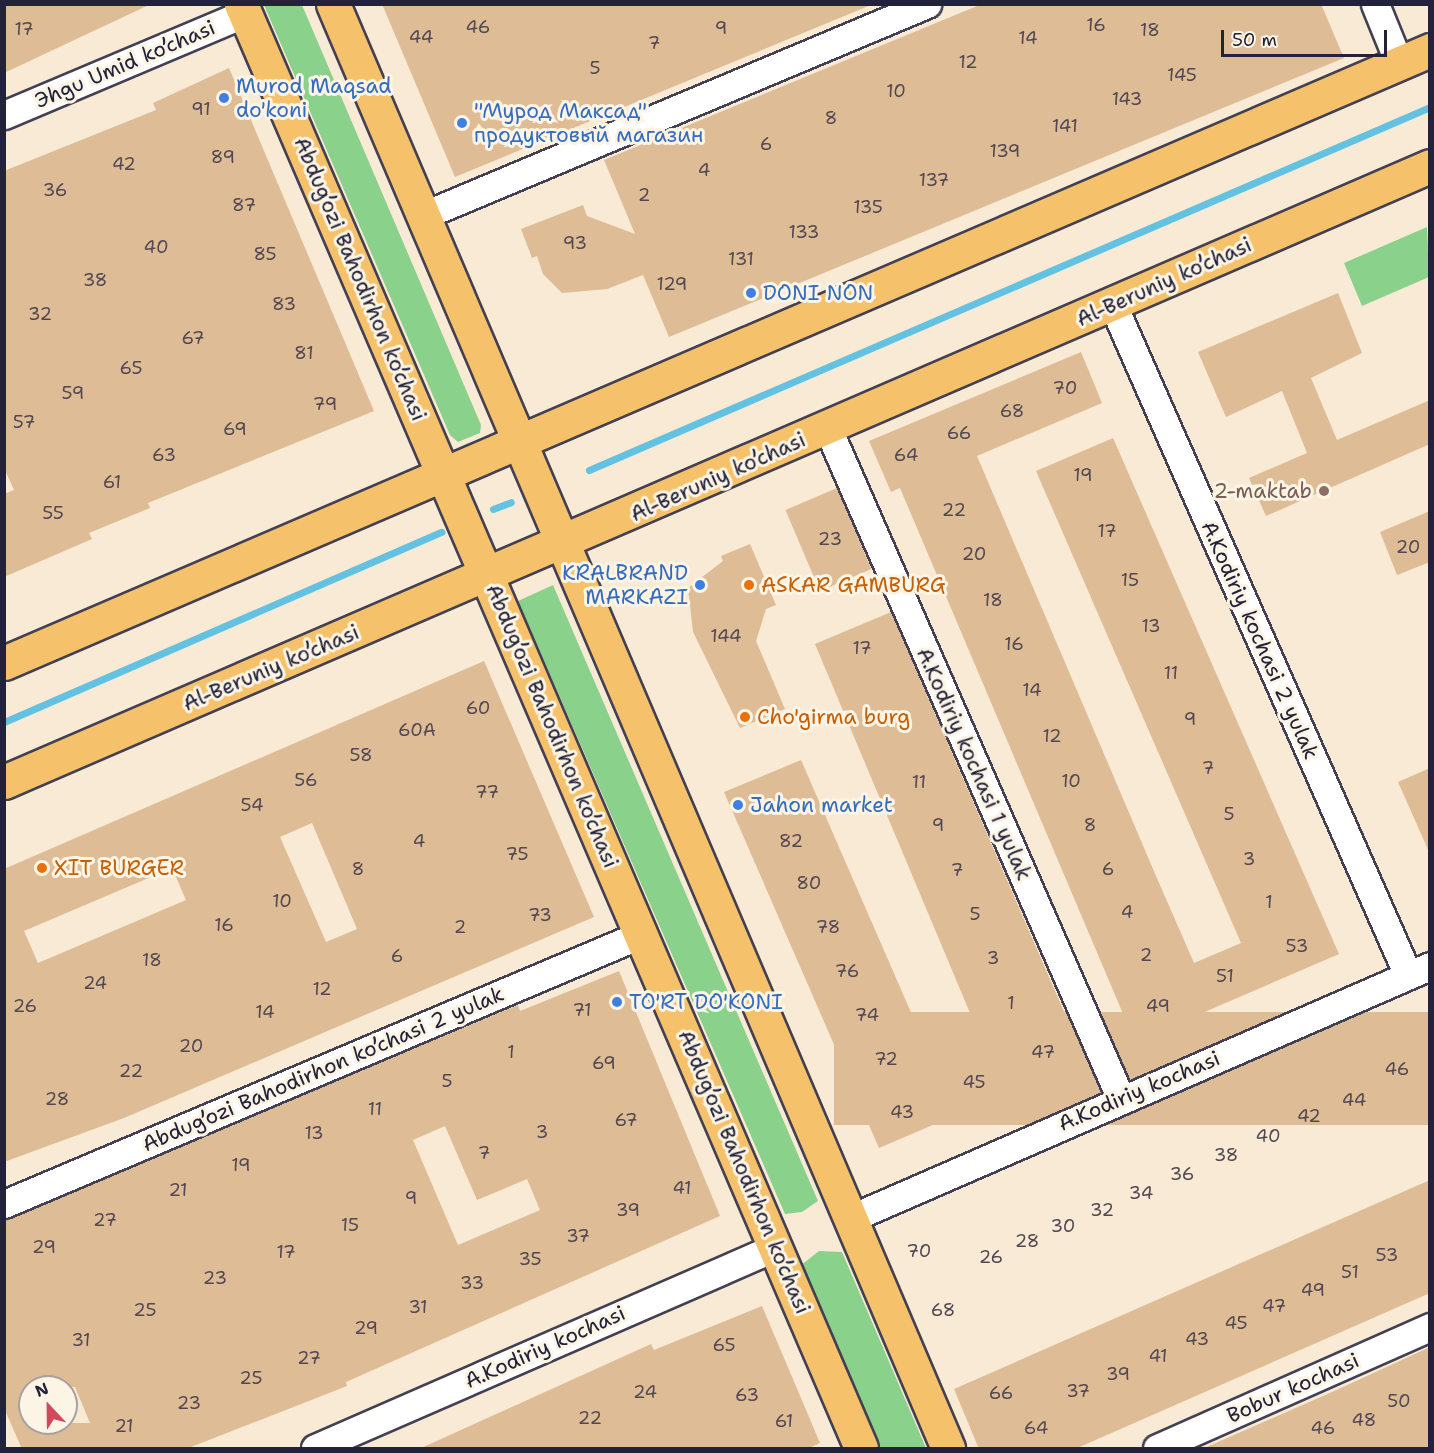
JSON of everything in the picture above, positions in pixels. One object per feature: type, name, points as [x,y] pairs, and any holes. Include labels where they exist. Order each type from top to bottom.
[{"type":"main road","points":[[333,4],[422,216],[565,544],[948,1449]]},
{"type":"main road","name":"Abdug’ozi Bahodirhon ko’chasi","points":[[243,9],[642,933],[861,1449]]},
{"type":"main road","points":[[4,663],[445,477],[1430,50]]},
{"type":"main road","name":"Al-Beruniy ko’chasi","points":[[4,782],[565,544],[1430,166]]},
{"type":"street","points":[[422,216],[927,4]]},
{"type":"street","points":[[1375,4],[1399,63]]},
{"type":"street","name":"Эhgu Umid ko’chasi","points":[[4,115],[243,9]]},
{"type":"street","name":"A.Kodiriy kochasi 2 yulak","points":[[1113,305],[1419,971]]},
{"type":"street","name":"A.Kodiriy kochasi 1 yulak","points":[[828,429],[1121,1099]]},
{"type":"street","name":"Abdug’ozi Bahodirhon ko’chasi 2 yulak","points":[[4,1204],[642,933]]},
{"type":"street","name":"A.Kodiriy kochasi","points":[[849,1219],[1419,971]]},
{"type":"street","name":"A.Kodiriy kochasi","points":[[315,1449],[776,1247]]},
{"type":"street","name":"Bobur kochasi","points":[[1157,1449],[1430,1327]]},
{"type":"green space","points":[[264,5],[302,5],[481,425],[480,433],[458,442],[450,435]]},
{"type":"green space","points":[[1427,227],[1429,277],[1362,306],[1344,263]]},
{"type":"green space","points":[[553,585],[818,1201],[802,1212],[785,1214],[518,601]]},
{"type":"green space","points":[[819,1251],[842,1252],[926,1448],[879,1448],[800,1266]]},
{"type":"building","points":[[4,4],[151,4],[4,73]]},
{"type":"building","points":[[382,4],[823,4],[871,5],[455,177]]},
{"type":"building","points":[[982,4],[1321,4],[1344,58],[669,337],[643,275],[607,289],[562,293],[543,274],[537,256],[532,258],[521,229],[583,205],[587,216],[635,234],[604,160]]},
{"type":"building","points":[[229,68],[374,411],[148,503],[150,508],[89,533],[92,539],[4,577],[4,494],[14,490],[4,468],[4,171],[156,110],[153,103]]},
{"type":"building","points":[[1338,293],[1362,353],[1311,378],[1337,440],[1430,400],[1430,444],[1266,516],[1249,478],[1307,453],[1282,391],[1226,417],[1198,352]]},
{"type":"building","points":[[1081,352],[1102,403],[977,456],[1156,876],[1194,963],[1241,943],[1036,471],[1113,438],[1339,954],[1135,1042],[900,488],[891,492],[869,441]]},
{"type":"building","points":[[837,488],[871,569],[820,591],[785,510]]},
{"type":"building","points":[[1430,511],[1430,562],[1397,575],[1380,532]]},
{"type":"building","points":[[750,544],[776,605],[766,609],[756,641],[785,709],[740,728],[693,632],[688,588],[723,561],[721,556]]},
{"type":"building","points":[[891,612],[1085,1060],[879,1148],[724,792],[801,760],[937,1072],[986,1051],[815,644]]},
{"type":"building","points":[[484,661],[594,917],[124,1118],[4,1162],[4,869]],"holes":[[[312,823],[357,929],[326,942],[280,837]],[[172,868],[186,900],[38,963],[24,931]]]},
{"type":"building","points":[[1430,768],[1430,854],[1398,782]]},
{"type":"building","points":[[619,971],[720,1216],[346,1382],[347,1386],[186,1449],[22,1449],[4,1408],[4,1220],[518,1005],[520,1011]],"holes":[[[445,1126],[477,1200],[527,1179],[540,1210],[458,1245],[413,1140]]]},
{"type":"building","points":[[834,1012],[1430,1012],[1430,1125],[834,1125]]},
{"type":"building","points":[[1430,1180],[1430,1293],[1075,1449],[979,1449],[954,1389]]},
{"type":"building","points":[[762,1306],[820,1443],[807,1449],[419,1449],[651,1344],[654,1350]]},
{"type":"building","points":[[1430,1347],[1430,1449],[1202,1449],[1332,1392]]},
{"type":"waterway","points":[[589,470],[1430,107]]},
{"type":"waterway","points":[[493,509],[511,502]]},
{"type":"waterway","points":[[4,722],[441,532]]},
{"type":"place","name":"Murod Maqsad do'koni","points":[[224,98]]},
{"type":"place","name":"\"Мурод Максад\" продуктовый магазин","points":[[462,123]]},
{"type":"place","name":"DONI NON","points":[[751,293]]},
{"type":"place","name":"2-maktab","points":[[1324,491]]},
{"type":"place","name":"KRALBRAND MARKAZI","points":[[700,585]]},
{"type":"place","name":"ASKAR GAMBURG","points":[[749,585]]},
{"type":"place","name":"Cho'girma burg","points":[[745,717]]},
{"type":"place","name":"Jahon market","points":[[738,805]]},
{"type":"place","name":"XIT BURGER","points":[[42,868]]},
{"type":"place","name":"TO'RT DO'KONI","points":[[617,1002]]}]
